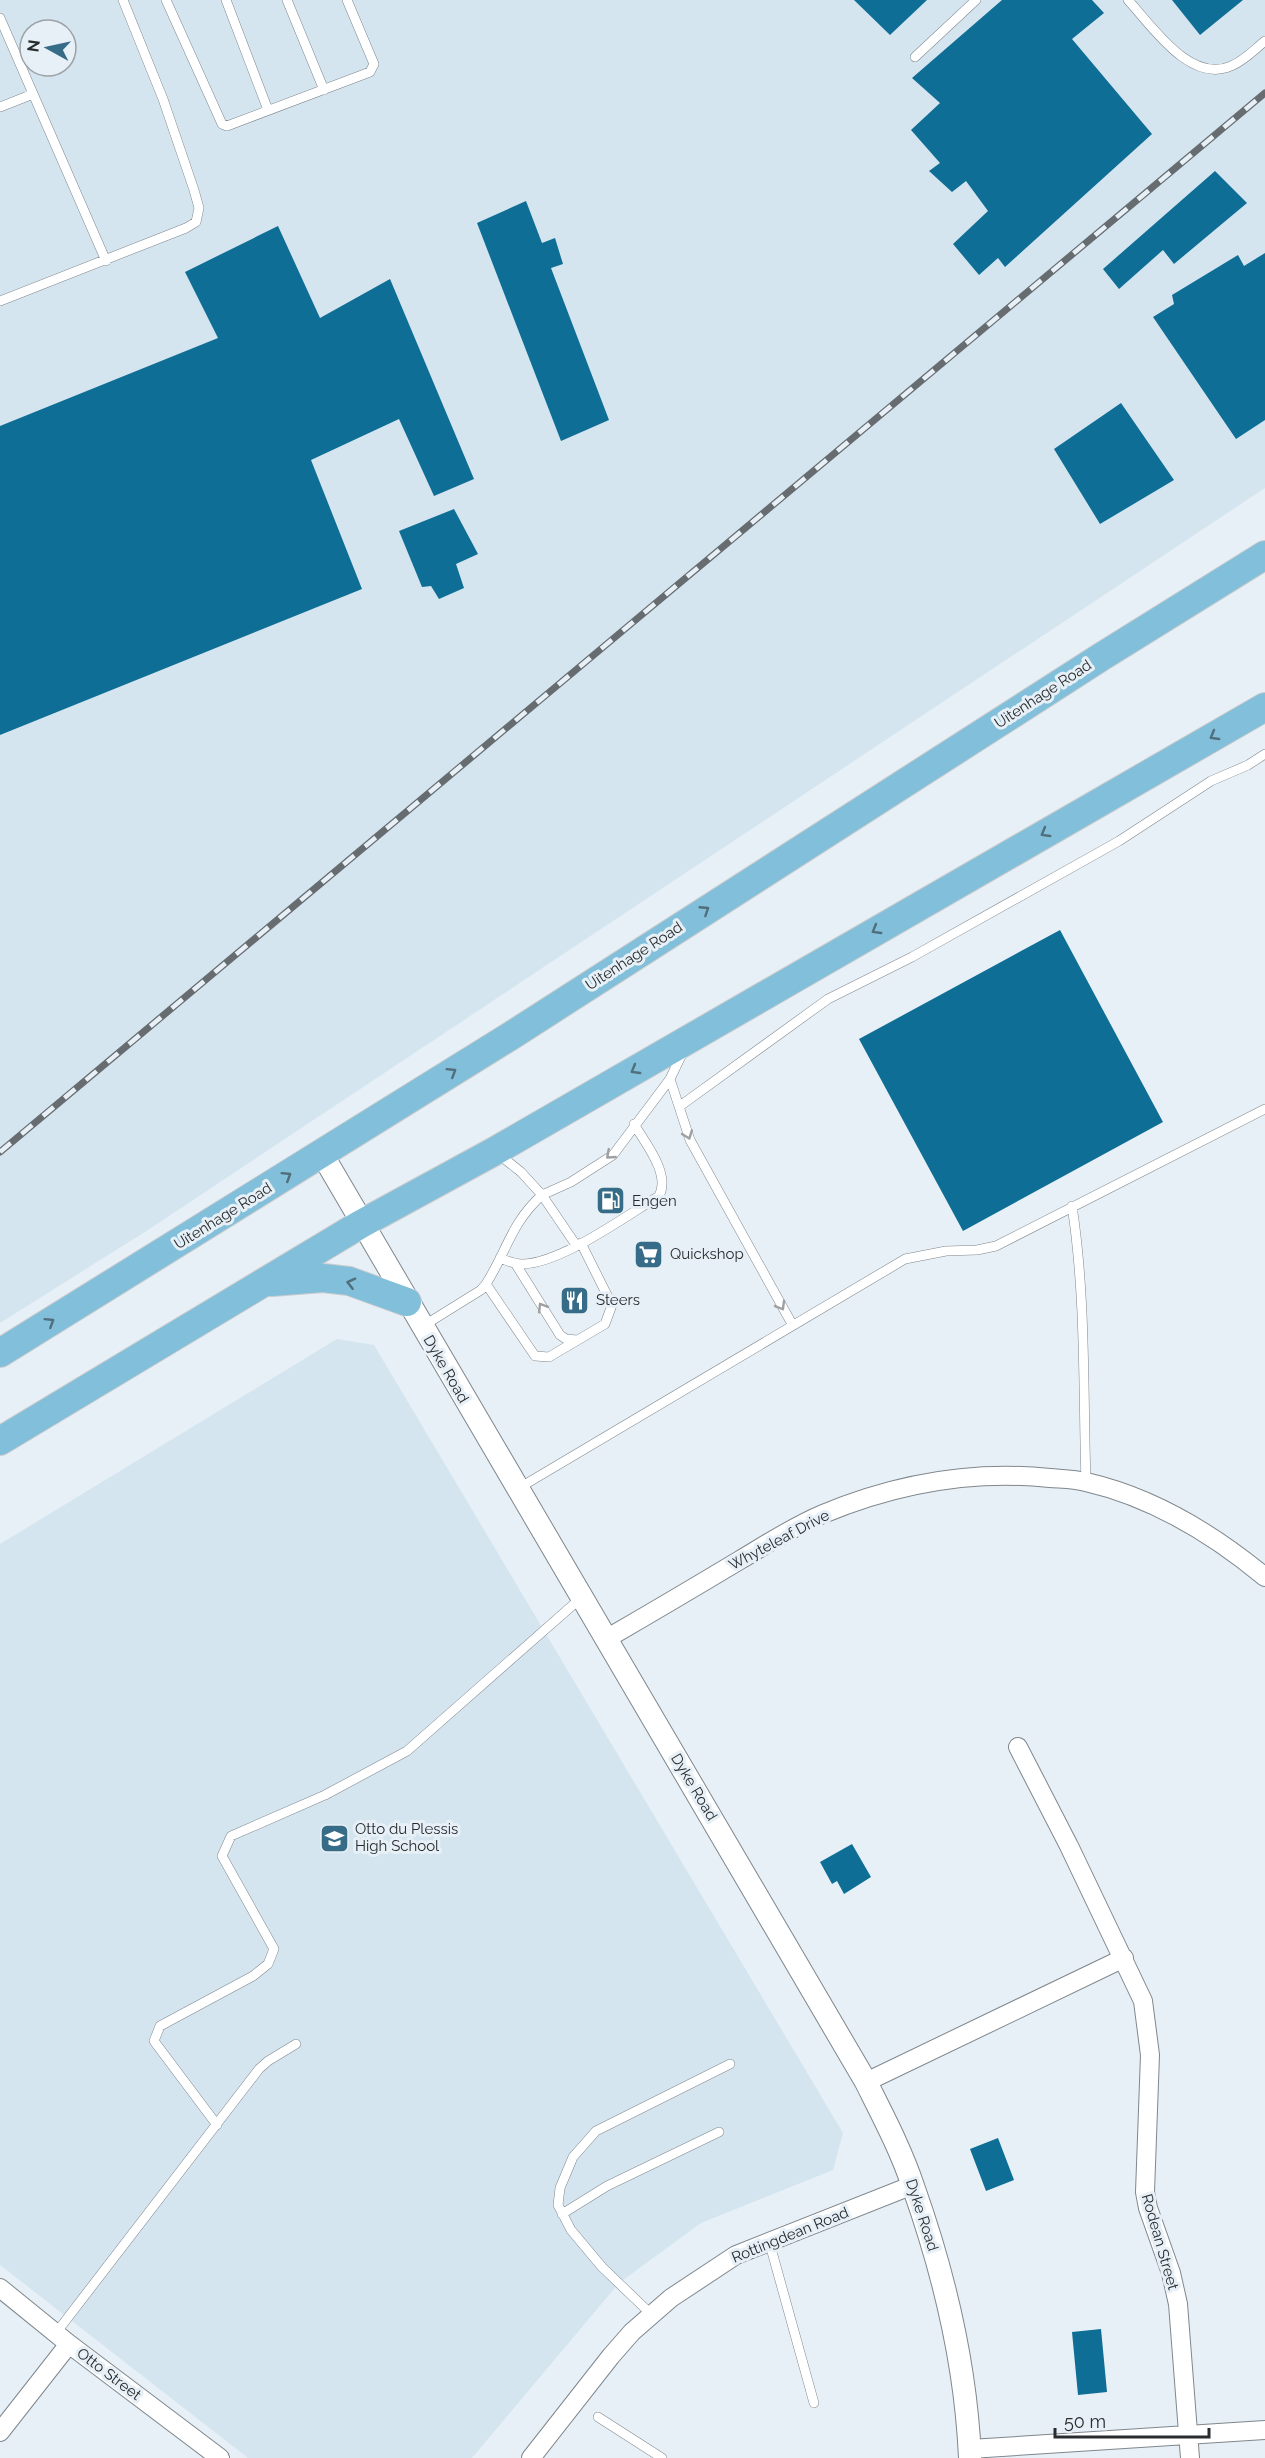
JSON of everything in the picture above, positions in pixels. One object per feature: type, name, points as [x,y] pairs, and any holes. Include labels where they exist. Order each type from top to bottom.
[{"type":"main road","name":"Uitenhage Road","points":[[0,1353],[322,1154],[1265,555]]},
{"type":"main road","points":[[0,1441],[361,1224],[495,1151],[1265,707]]},
{"type":"main road","points":[[265,1283],[323,1278],[349,1281],[407,1302]]},
{"type":"street","name":"Dyke Road","points":[[322,1154],[421,1327],[867,2082],[913,2185],[936,2260],[956,2342],[965,2397],[970,2453]]},
{"type":"street","name":"Whyteleaf Drive","points":[[606,1639],[811,1519],[873,1496],[934,1481],[994,1475],[1086,1482],[1139,1499],[1198,1528],[1237,1554],[1265,1577]]},
{"type":"street","name":"Rodean Street","points":[[1018,1747],[1124,1958],[1143,2001],[1150,2055],[1145,2192],[1148,2208],[1174,2284],[1190,2458]]},
{"type":"street","points":[[867,2082],[1124,1958]]},
{"type":"street","name":"Rottingdean Road","points":[[531,2458],[611,2356],[670,2298],[736,2255],[913,2185]]},
{"type":"street","name":"Otto Street","points":[[0,2288],[63,2339],[220,2458]]},
{"type":"street","points":[[0,2432],[63,2339]]},
{"type":"street","points":[[970,2453],[1265,2430]]},
{"type":"lane","points":[[0,301],[105,261],[196,222],[199,208],[163,99],[124,0]]},
{"type":"lane","points":[[166,0],[222,124],[230,125],[366,74],[373,68],[374,64],[347,0]]},
{"type":"lane","points":[[226,0],[268,110]]},
{"type":"lane","points":[[287,0],[324,90]]},
{"type":"lane","points":[[915,57],[976,0]]},
{"type":"lane","points":[[1128,0],[1175,52],[1201,67],[1220,70],[1233,66],[1265,41]]},
{"type":"lane","points":[[0,18],[105,261]]},
{"type":"lane","points":[[0,107],[33,94]]},
{"type":"lane","points":[[680,1106],[828,999],[912,957],[1119,841],[1211,781],[1248,765],[1265,754]]},
{"type":"lane","points":[[421,1327],[481,1290],[500,1258],[515,1225],[527,1208],[542,1195],[571,1182],[613,1155],[634,1124],[670,1079],[689,1039]]},
{"type":"lane","points":[[670,1079],[690,1140],[792,1324]]},
{"type":"lane","points":[[517,1489],[905,1259],[946,1251],[978,1250],[996,1246],[1265,1109]]},
{"type":"lane","points":[[500,1258],[523,1264],[546,1259],[579,1244],[659,1196],[663,1190],[663,1180],[634,1124]]},
{"type":"lane","points":[[486,1284],[535,1356],[549,1357],[605,1324],[612,1305],[579,1244],[542,1195],[521,1172],[495,1151]]},
{"type":"lane","points":[[1072,1206],[1078,1248],[1081,1302],[1086,1482]]},
{"type":"lane","points":[[515,1263],[560,1335],[566,1339],[577,1340]]},
{"type":"lane","points":[[217,2125],[154,2041],[160,2026],[253,1976],[268,1964],[274,1949],[222,1856],[231,1836],[325,1795],[407,1751],[582,1597]]},
{"type":"lane","points":[[63,2339],[259,2069],[296,2044]]},
{"type":"lane","points":[[652,2314],[583,2246],[562,2214],[558,2197],[567,2171],[583,2143],[597,2131],[730,2064]]},
{"type":"lane","points":[[562,2214],[607,2186],[719,2132]]},
{"type":"lane","points":[[769,2241],[814,2403]]},
{"type":"lane","points":[[598,2417],[662,2458]]},
{"type":"shaded area","points":[[0,0],[1265,0],[1265,488],[148,1230],[0,1323]]},
{"type":"shaded area","name":"Otto du Plessis High School","points":[[337,1339],[374,1345],[843,2133],[833,2170],[701,2223],[619,2283],[472,2458],[248,2458],[0,2265],[0,1544]]},
{"type":"building","points":[[854,0],[927,0],[890,35]]},
{"type":"building","points":[[1002,0],[1092,0],[1104,13],[1072,39],[1152,134],[1005,267],[998,258],[979,275],[953,244],[988,211],[966,181],[952,192],[929,171],[940,163],[911,130],[940,103],[912,78]]},
{"type":"building","points":[[1172,0],[1243,0],[1200,35]]},
{"type":"building","points":[[1215,171],[1247,203],[1174,264],[1163,250],[1119,289],[1103,269]]},
{"type":"building","points":[[526,201],[542,243],[555,238],[563,264],[551,268],[609,420],[561,441],[477,223]]},
{"type":"building","points":[[278,226],[320,318],[390,279],[474,479],[434,496],[399,419],[311,460],[362,589],[0,735],[0,426],[218,338],[185,272]]},
{"type":"building","points":[[1265,253],[1265,420],[1236,439],[1153,317],[1174,304],[1172,295],[1238,255],[1244,266]]},
{"type":"building","points":[[1121,403],[1174,480],[1100,524],[1054,449]]},
{"type":"building","points":[[454,509],[478,554],[456,564],[464,588],[439,599],[431,586],[422,587],[399,531]]},
{"type":"building","points":[[1060,930],[1163,1122],[963,1231],[859,1039]]},
{"type":"building","points":[[852,1844],[871,1877],[844,1894],[837,1881],[832,1884],[820,1862]]},
{"type":"building","points":[[998,2138],[1014,2180],[986,2191],[970,2149]]},
{"type":"building","points":[[1101,2329],[1107,2392],[1078,2395],[1072,2332]]},
{"type":"railway","points":[[0,1152],[1265,93]]},
{"type":"place","name":"Engen","points":[[611,1201]]},
{"type":"place","name":"Quickshop","points":[[649,1254]]},
{"type":"place","name":"Steers","points":[[575,1300]]},
{"type":"place","name":"Otto du Plessis High School","points":[[334,1838]]}]
